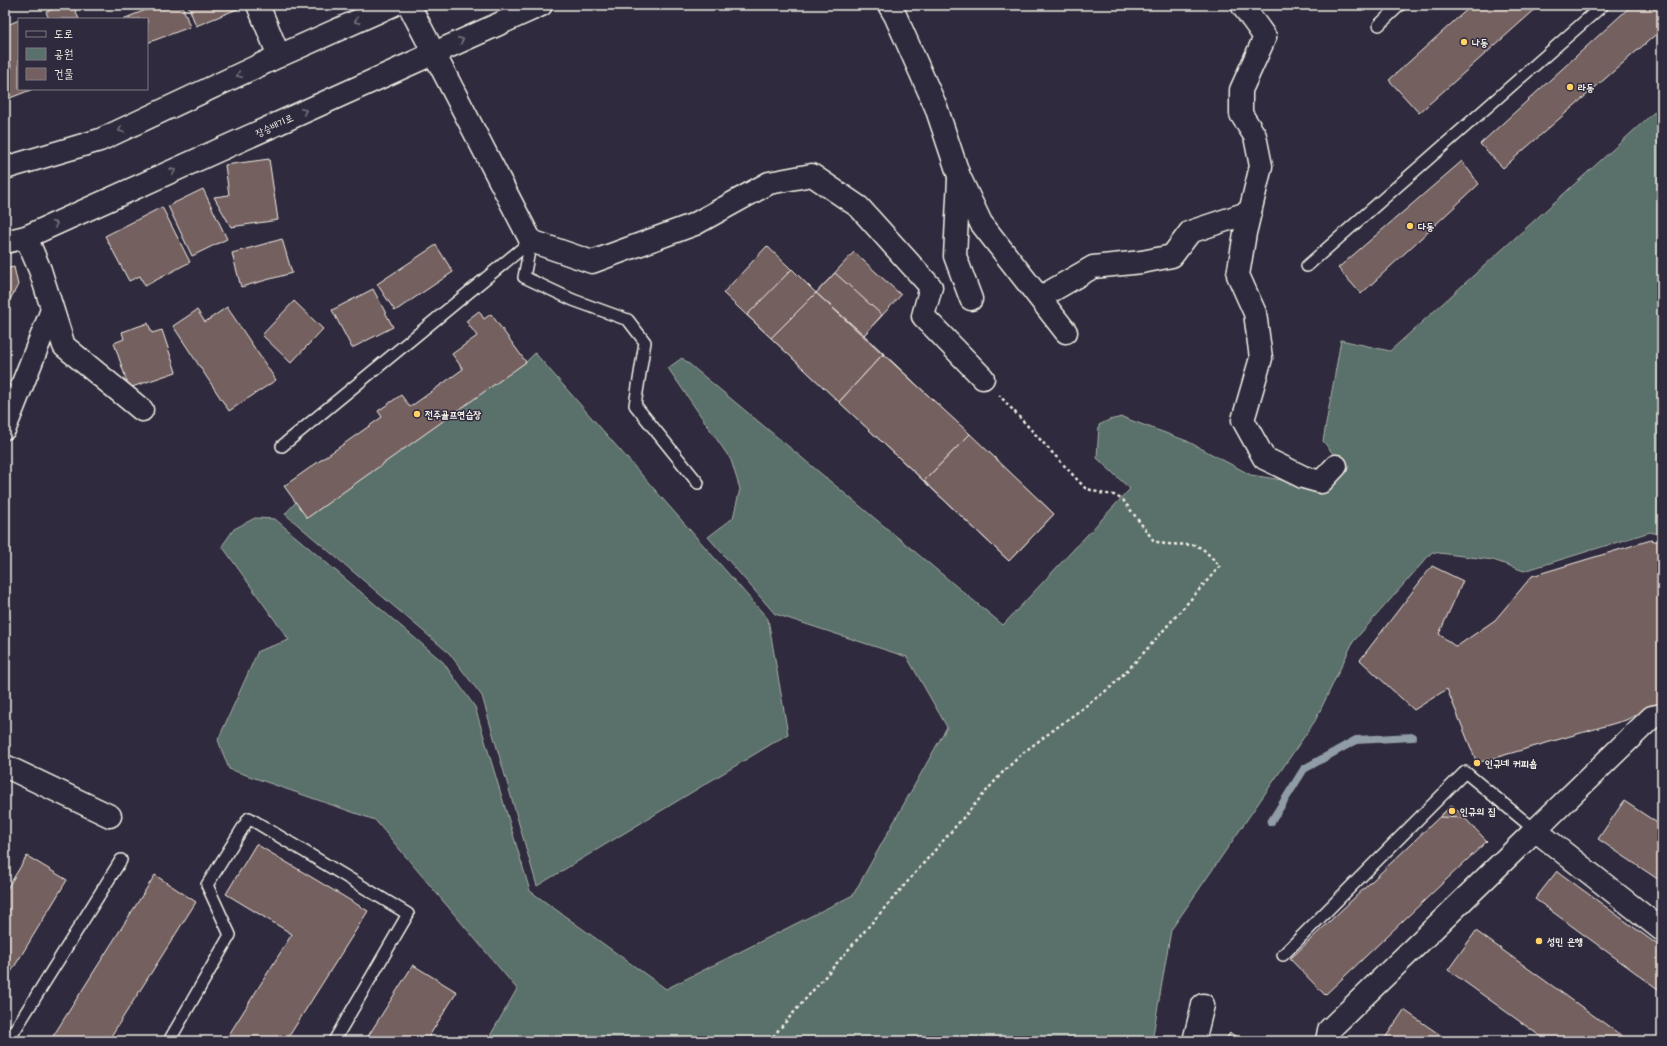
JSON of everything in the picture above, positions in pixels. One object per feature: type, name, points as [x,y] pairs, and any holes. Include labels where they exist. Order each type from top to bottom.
[{"type":"street","points":[[258,5],[279,56]]},
{"type":"street","points":[[5,168],[100,140],[279,56],[393,5]]},
{"type":"street","points":[[409,5],[530,241],[592,262],[696,224],[769,183],[812,175],[859,207],[931,288],[923,316],[983,378]]},
{"type":"street","name":"장승배기로","points":[[5,242],[26,237],[541,5]]},
{"type":"street","points":[[889,5],[895,15],[936,107],[959,176],[981,223],[1066,332]]},
{"type":"street","points":[[1242,5],[1265,37],[1241,90],[1241,114],[1255,136],[1261,166],[1250,212],[1238,275],[1255,313],[1261,358],[1243,420],[1264,458],[1297,474],[1322,482],[1336,466]]},
{"type":"street","points":[[959,176],[955,256],[971,299]]},
{"type":"street","points":[[1040,297],[1094,267],[1142,262],[1172,256],[1190,232],[1250,212]]},
{"type":"street","points":[[26,237],[40,270],[64,346],[142,410]]},
{"type":"street","points":[[5,428],[52,310]]},
{"type":"street","points":[[1327,1041],[1329,1030],[1652,717],[1662,715]]},
{"type":"street","points":[[5,766],[110,816]]},
{"type":"street","points":[[1535,830],[1662,930]]},
{"type":"street","points":[[1194,1041],[1203,1005]]},
{"type":"lane","points":[[1379,25],[1400,5]]},
{"type":"lane","points":[[1307,266],[1603,5]]},
{"type":"lane","points":[[282,446],[530,241]]},
{"type":"lane","points":[[530,241],[524,277],[573,300],[628,320],[645,342],[635,405],[698,483]]},
{"type":"lane","points":[[1284,954],[1465,772],[1535,830]]},
{"type":"lane","points":[[169,1041],[230,935],[207,885],[249,818],[408,914],[334,1041]]},
{"type":"lane","points":[[8,1041],[121,860]]},
{"type":"path","points":[[769,1041],[1002,772],[1024,752],[1111,687],[1140,657],[1220,566],[1203,549],[1195,545],[1165,544],[1154,541],[1123,500],[1114,495],[1100,494],[1085,488],[983,378]]},
{"type":"green space","points":[[1662,105],[1662,535],[1650,532],[1524,571],[1493,560],[1432,552],[1353,642],[1315,721],[1171,930],[1152,1041],[487,1041],[517,989],[375,820],[229,769],[218,740],[258,651],[289,640],[222,546],[234,529],[255,518],[275,519],[443,662],[475,707],[530,891],[666,989],[853,895],[947,727],[907,657],[775,614],[708,537],[733,518],[740,489],[731,460],[668,368],[682,358],[1003,625],[1130,489],[1097,458],[1099,425],[1109,420],[1122,417],[1187,441],[1251,475],[1320,486],[1345,469],[1323,441],[1341,340],[1390,351]]},
{"type":"green space","points":[[535,353],[768,619],[788,734],[537,886],[482,696],[449,653],[285,514],[296,502],[526,362]]},
{"type":"building","points":[[63,5],[73,5],[79,18],[49,18],[46,12]]},
{"type":"building","points":[[158,5],[182,5],[190,27],[148,43],[148,18],[126,18]]},
{"type":"building","points":[[188,5],[247,5],[196,26]]},
{"type":"building","name":"나동","points":[[1472,5],[1540,5],[1419,113],[1389,80]]},
{"type":"building","name":"라동","points":[[1632,5],[1662,5],[1662,29],[1503,168],[1480,144]]},
{"type":"building","points":[[18,20],[18,90],[30,90],[5,100],[5,70],[12,68],[5,52],[5,26]]},
{"type":"building","points":[[269,159],[278,220],[231,227],[214,197],[229,195],[225,165]]},
{"type":"building","name":"다동","points":[[1462,161],[1479,184],[1361,294],[1338,268]]},
{"type":"building","points":[[203,189],[227,239],[192,256],[168,206]]},
{"type":"building","points":[[162,207],[190,262],[145,286],[140,276],[129,281],[105,236]]},
{"type":"building","points":[[282,239],[292,273],[241,287],[232,253]]},
{"type":"building","points":[[436,245],[453,272],[395,311],[377,284]]},
{"type":"building","points":[[767,246],[816,293],[854,252],[901,295],[864,335],[1054,514],[1009,561],[723,293]]},
{"type":"building","points":[[14,267],[18,285],[5,309],[5,269]]},
{"type":"building","points":[[792,269],[816,293],[771,338],[747,315]]},
{"type":"building","points":[[835,273],[882,315],[864,335],[816,293]]},
{"type":"building","points":[[373,289],[393,327],[352,348],[332,310]]},
{"type":"building","points":[[816,293],[883,354],[839,402],[771,338]]},
{"type":"building","points":[[294,301],[323,329],[291,363],[262,335]]},
{"type":"building","points":[[227,307],[276,380],[229,411],[173,326],[197,310],[205,322]]},
{"type":"building","name":"전주골프연습장","points":[[479,311],[484,319],[491,314],[526,362],[307,518],[284,486],[382,417],[378,411],[401,395],[410,407],[463,369],[452,354],[477,336],[466,321]]},
{"type":"building","points":[[148,323],[152,333],[162,330],[176,372],[129,388],[114,343],[124,339],[122,332]]},
{"type":"building","points":[[883,354],[970,434],[924,481],[839,402]]},
{"type":"building","points":[[970,434],[1054,514],[1009,561],[924,481]]},
{"type":"building","points":[[1651,540],[1662,543],[1662,702],[1626,720],[1477,763],[1447,689],[1414,710],[1360,660],[1432,566],[1463,581],[1439,634],[1456,647],[1495,620],[1532,576]]},
{"type":"building","points":[[1624,801],[1662,826],[1662,882],[1598,839]]},
{"type":"building","points":[[1452,805],[1487,841],[1325,995],[1290,959]]},
{"type":"building","name":"인규의 집","points":[[1452,805],[1465,818],[1440,817]]},
{"type":"building","points":[[256,844],[368,911],[286,1041],[225,1041],[292,934],[226,894]]},
{"type":"building","points":[[27,856],[67,880],[5,982],[5,892]]},
{"type":"building","points":[[1557,871],[1662,948],[1662,992],[1535,899]]},
{"type":"building","points":[[155,875],[196,902],[108,1041],[50,1041]]},
{"type":"building","points":[[1476,931],[1629,1041],[1547,1041],[1448,970]]},
{"type":"building","points":[[413,965],[457,992],[426,1041],[365,1041]]},
{"type":"building","points":[[1404,1010],[1449,1041],[1383,1041]]},
{"type":"building","points":[[1230,1033],[1244,1041],[1225,1041]]},
{"type":"building","points":[[1230,1033],[1244,1041],[1225,1041]]},
{"type":"waterway","points":[[1271,822],[1304,769],[1356,740],[1413,737]]},
{"type":"place","name":"나동","points":[[1464,42]]},
{"type":"place","name":"라동","points":[[1570,87]]},
{"type":"place","name":"다동","points":[[1410,226]]},
{"type":"place","name":"전주골프연습장","points":[[417,414]]},
{"type":"place","name":"인규네 커피숍","points":[[1477,763]]},
{"type":"place","name":"인규의 집","points":[[1452,811]]},
{"type":"place","name":"성민 은행","points":[[1539,941]]}]
